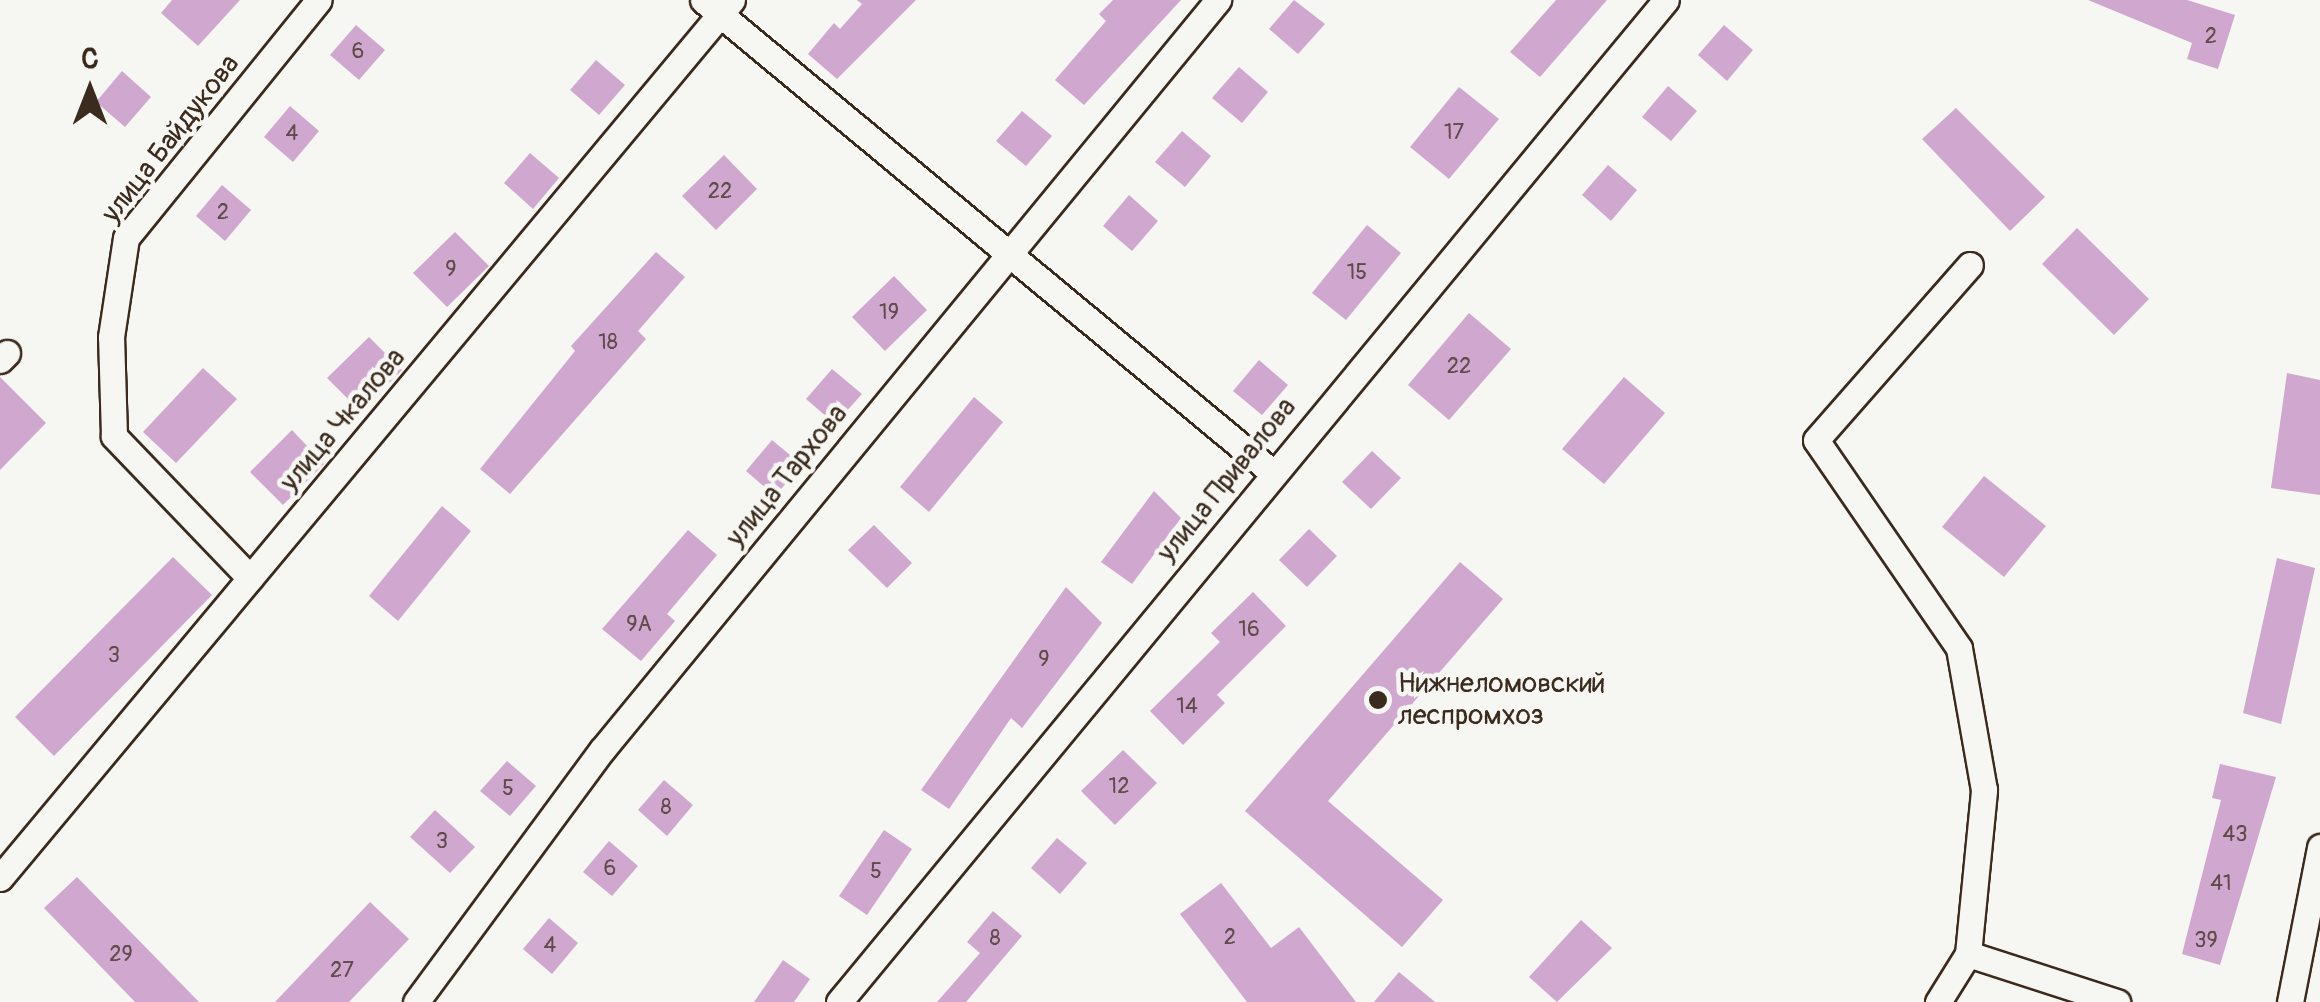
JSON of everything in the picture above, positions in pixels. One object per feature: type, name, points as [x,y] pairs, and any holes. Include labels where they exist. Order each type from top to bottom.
[{"type":"street","name":"улица Байдукова","points":[[250,578],[114,436],[111,337],[126,238],[319,0]]},
{"type":"street","name":"улица Тархова","points":[[416,1002],[602,750],[1218,0]]},
{"type":"street","name":"улица Привалова","points":[[839,1002],[1272,472],[1666,0]]},
{"type":"street","name":"улица Чкалова","points":[[0,878],[718,5]]},
{"type":"street","points":[[718,5],[1272,472]]},
{"type":"street","points":[[1938,1002],[1968,954],[1984,790],[1959,648],[1816,440],[1970,265]]},
{"type":"street","points":[[2290,1002],[2320,847]]},
{"type":"street","points":[[1968,954],[2117,1002]]},
{"type":"building","points":[[172,0],[240,0],[198,46],[161,13]]},
{"type":"building","points":[[857,0],[916,0],[837,79],[808,54],[834,23],[840,29],[862,4]]},
{"type":"building","points":[[1113,0],[1181,0],[1084,105],[1055,80],[1106,21],[1099,14]]},
{"type":"building","points":[[1294,0],[1325,24],[1298,54],[1269,29]]},
{"type":"building","points":[[1556,0],[1607,0],[1540,77],[1510,52]]},
{"type":"building","points":[[2088,0],[2187,0],[2235,15],[2218,69],[2187,59],[2192,43]]},
{"type":"building","points":[[356,25],[385,50],[359,80],[330,55]]},
{"type":"building","points":[[1724,25],[1753,50],[1727,81],[1698,55]]},
{"type":"building","points":[[596,60],[625,85],[599,115],[570,90]]},
{"type":"building","points":[[1239,67],[1268,92],[1242,123],[1212,98]]},
{"type":"building","points":[[122,71],[151,97],[125,127],[96,102]]},
{"type":"building","points":[[1668,86],[1697,111],[1671,141],[1642,117]]},
{"type":"building","points":[[1459,87],[1499,119],[1449,179],[1410,147]]},
{"type":"building","points":[[290,106],[319,131],[293,162],[264,137]]},
{"type":"building","points":[[1956,108],[2045,197],[2010,231],[1922,139]]},
{"type":"building","points":[[1022,111],[1052,136],[1026,166],[996,141]]},
{"type":"building","points":[[1182,131],[1211,156],[1185,187],[1155,162]]},
{"type":"building","points":[[530,153],[559,178],[533,209],[504,183]]},
{"type":"building","points":[[724,155],[757,189],[716,230],[682,196]]},
{"type":"building","points":[[1608,165],[1637,190],[1611,221],[1582,195]]},
{"type":"building","points":[[222,185],[251,210],[225,241],[196,216]]},
{"type":"building","points":[[1129,195],[1158,221],[1132,251],[1103,226]]},
{"type":"building","points":[[1367,225],[1401,253],[1346,320],[1312,293]]},
{"type":"building","points":[[2077,228],[2149,299],[2114,335],[2042,264]]},
{"type":"building","points":[[455,232],[489,266],[447,307],[413,273]]},
{"type":"building","points":[[656,252],[685,277],[638,331],[646,339],[510,494],[480,469],[575,351],[571,346]]},
{"type":"building","points":[[894,276],[927,310],[885,351],[852,317]]},
{"type":"building","points":[[1469,313],[1511,349],[1449,420],[1408,385]]},
{"type":"building","points":[[369,337],[402,370],[361,412],[327,378]]},
{"type":"building","points":[[1259,360],[1288,385],[1262,415],[1233,391]]},
{"type":"building","points":[[203,368],[237,399],[176,463],[143,432]]},
{"type":"building","points":[[832,369],[862,394],[835,424],[806,399]]},
{"type":"building","points":[[2287,373],[2320,380],[2320,495],[2271,488]]},
{"type":"building","points":[[0,377],[46,423],[0,470]]},
{"type":"building","points":[[1624,377],[1665,413],[1604,484],[1562,449]]},
{"type":"building","points":[[974,397],[1003,422],[929,512],[900,487]]},
{"type":"building","points":[[292,430],[324,464],[283,505],[250,472]]},
{"type":"building","points":[[772,440],[802,465],[775,496],[746,471]]},
{"type":"building","points":[[1372,451],[1401,478],[1371,509],[1342,482]]},
{"type":"building","points":[[1984,476],[2046,526],[2004,577],[1942,527]]},
{"type":"building","points":[[1154,491],[1181,518],[1132,584],[1101,562]]},
{"type":"building","points":[[442,506],[471,531],[398,621],[369,596]]},
{"type":"building","points":[[874,525],[912,563],[887,588],[848,550]]},
{"type":"building","points":[[1309,529],[1337,556],[1307,587],[1279,560]]},
{"type":"building","points":[[688,530],[717,555],[667,614],[675,621],[641,661],[602,629]]},
{"type":"building","points":[[173,557],[212,595],[54,756],[15,717]]},
{"type":"building","points":[[2277,558],[2315,568],[2281,724],[2243,713]]},
{"type":"building","name":"Нижнеломовский леспромхоз","points":[[1460,562],[1503,599],[1328,801],[1443,900],[1402,947],[1245,811]]},
{"type":"building","points":[[1066,587],[1102,623],[1022,728],[1011,718],[949,809],[921,790]]},
{"type":"building","points":[[1253,592],[1286,626],[1217,695],[1225,703],[1183,745],[1150,711],[1220,642],[1211,633]]},
{"type":"building","points":[[1123,750],[1157,783],[1115,825],[1081,791]]},
{"type":"building","points":[[507,761],[536,786],[510,816],[480,791]]},
{"type":"building","points":[[2220,764],[2276,777],[2220,965],[2182,954],[2221,800],[2212,798]]},
{"type":"building","points":[[664,780],[693,805],[667,836],[638,810]]},
{"type":"building","points":[[435,810],[475,847],[450,873],[410,837]]},
{"type":"building","points":[[884,830],[912,849],[867,915],[839,896]]},
{"type":"building","points":[[1057,838],[1087,863],[1060,894],[1031,868]]},
{"type":"building","points":[[609,841],[638,866],[612,896],[583,872]]},
{"type":"building","points":[[77,877],[199,1002],[135,1002],[44,908]]},
{"type":"building","points":[[1221,883],[1271,948],[1299,927],[1356,1002],[1247,1002],[1180,914]]},
{"type":"building","points":[[370,902],[409,939],[349,1002],[275,1002]]},
{"type":"building","points":[[993,911],[1022,936],[966,1002],[937,1002],[980,953],[967,942]]},
{"type":"building","points":[[549,918],[578,943],[552,974],[523,949]]},
{"type":"building","points":[[1581,920],[1612,948],[1557,1002],[1529,977]]},
{"type":"building","points":[[783,960],[810,979],[794,1002],[754,1002]]},
{"type":"building","points":[[1399,972],[1435,1002],[1374,1002]]},
{"type":"place","name":"Нижнеломовский леспромхоз","points":[[1378,700]]}]
